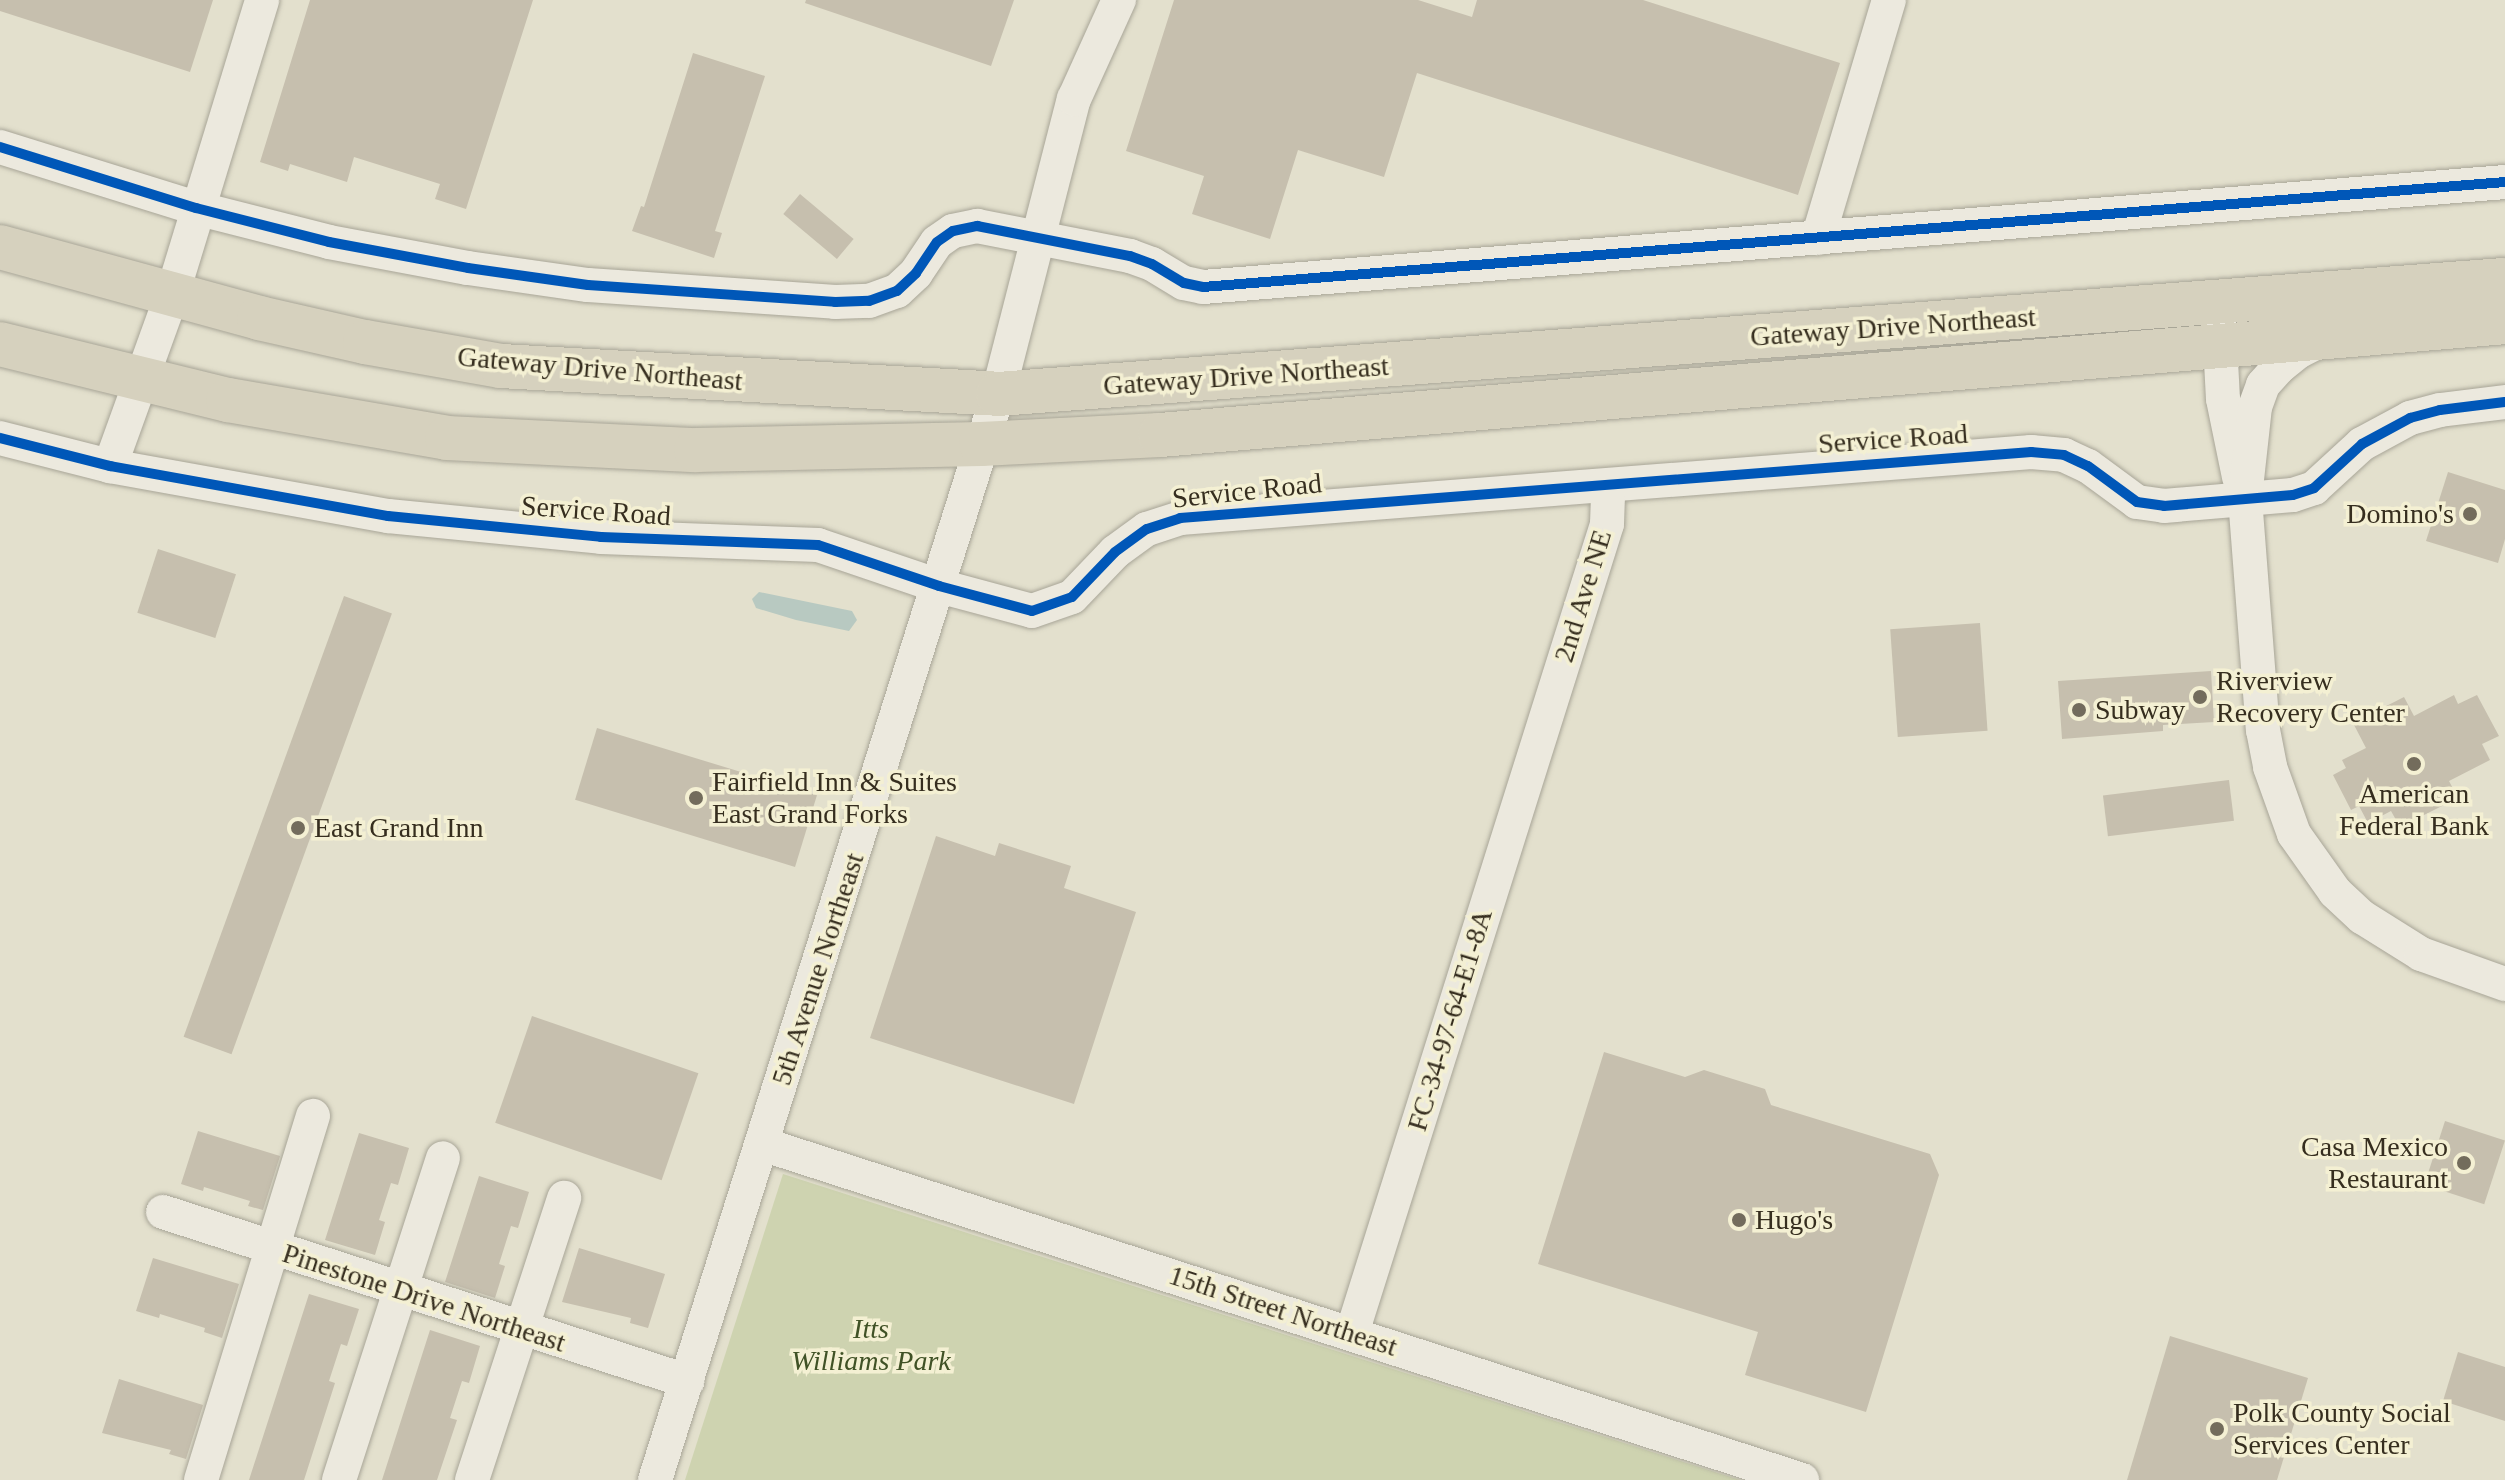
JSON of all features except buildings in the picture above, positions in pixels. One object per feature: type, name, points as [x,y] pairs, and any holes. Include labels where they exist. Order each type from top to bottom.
[{"type":"highway","name":"Gateway Drive Northeast","points":[[0,247],[172,295],[365,342],[501,366],[998,394],[2505,280]]},
{"type":"highway","name":"Gateway Drive Northeast","points":[[0,344],[140,381],[447,438],[696,450],[981,444],[1176,434],[2505,322]]},
{"type":"street","points":[[110,466],[172,295],[196,208],[262,0]]},
{"type":"street","name":"5th Avenue Northeast","points":[[655,1480],[998,394],[1074,99],[1119,0]]},
{"type":"street","points":[[1818,238],[1889,0]]},
{"type":"street","points":[[0,147],[196,208],[329,242],[468,268],[588,285],[835,302],[869,301],[897,291],[916,273],[937,242],[953,231],[991,227],[1130,256],[1184,283],[1203,287],[2505,182]]},
{"type":"street","points":[[2220,303],[2218,346],[2229,441],[2245,498]]},
{"type":"street","points":[[2333,335],[2299,351],[2263,385],[2255,407],[2245,498],[2263,730],[2270,767],[2294,834],[2335,892],[2362,917],[2421,954],[2505,984]]},
{"type":"street","name":"Service Road","points":[[0,438],[110,466],[388,516],[601,537],[818,545],[939,586],[1032,611],[1072,597],[1126,544],[1147,529],[1180,518],[2031,452],[2064,455],[2088,466],[2137,502],[2164,506],[2293,495],[2314,488],[2362,444],[2410,418],[2440,410],[2505,402]]},
{"type":"street","name":"2nd Ave NE","points":[[1549,707],[1607,524],[1608,496],[1603,486]]},
{"type":"street","name":"FC-34-97-64-E1-8A","points":[[1352,1333],[1549,707]]},
{"type":"street","points":[[201,1480],[313,1116]]},
{"type":"street","name":"15th Street Northeast","points":[[762,1144],[1802,1480]]},
{"type":"street","points":[[339,1480],[443,1158]]},
{"type":"street","points":[[472,1480],[564,1198]]},
{"type":"street","name":"Pinestone Drive Northeast","points":[[163,1212],[687,1381]]},
{"type":"green space","name":"Itts Williams Park","points":[[783,1174],[1740,1480],[685,1480]]},
{"type":"shaded area","points":[[759,592],[852,611],[857,620],[849,631],[796,620],[756,608],[752,599]]},
{"type":"cycle path","points":[[0,147],[196,208],[329,242],[468,268],[588,285],[835,302],[869,301],[897,291],[916,273],[937,242],[953,231],[977,226],[1130,256],[1152,264],[1184,283],[1203,287],[2505,182]]},
{"type":"cycle path","points":[[0,438],[110,466],[388,516],[601,537],[818,545],[939,586],[1032,611],[1072,597],[1115,552],[1147,529],[1180,518],[2031,452],[2064,455],[2088,466],[2137,502],[2164,506],[2293,495],[2314,488],[2362,444],[2410,418],[2440,410],[2505,402]]},
{"type":"place","name":"Domino's","points":[[2470,514]]},
{"type":"place","name":"Riverview Recovery Center","points":[[2200,697]]},
{"type":"place","name":"Subway","points":[[2079,710]]},
{"type":"place","name":"American Federal Bank","points":[[2414,764]]},
{"type":"place","name":"Fairfield Inn & Suites East Grand Forks","points":[[696,798]]},
{"type":"place","name":"East Grand Inn","points":[[298,828]]},
{"type":"place","name":"Casa Mexico Restaurant","points":[[2464,1163]]},
{"type":"place","name":"Hugo's","points":[[1739,1220]]},
{"type":"place","name":"Polk County Social Services Center","points":[[2217,1429]]}]
